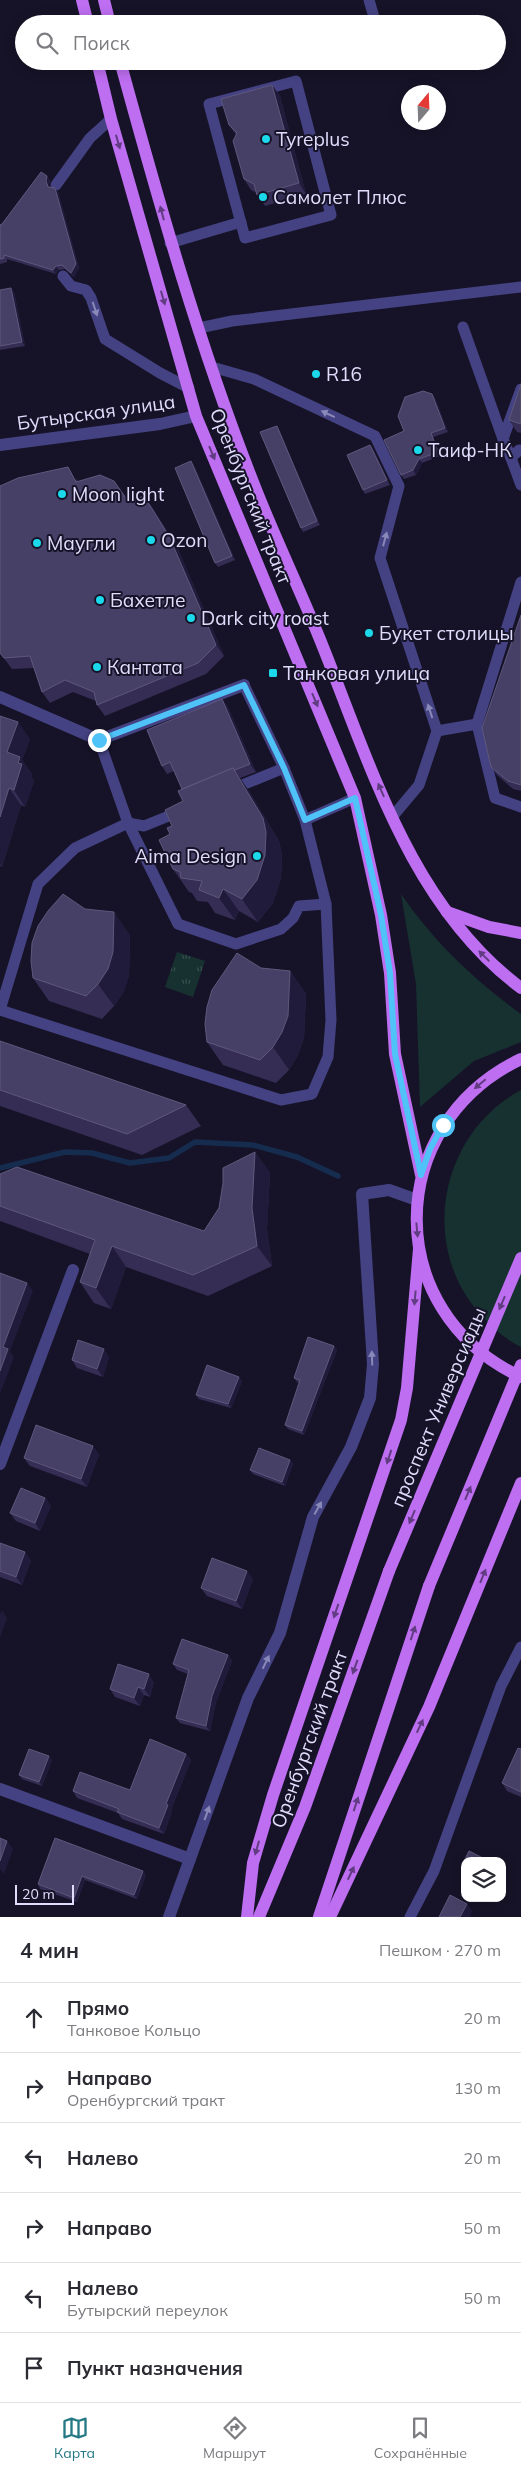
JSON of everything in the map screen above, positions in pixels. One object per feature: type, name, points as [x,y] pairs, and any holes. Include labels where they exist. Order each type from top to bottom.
[{"type":"main road","points":[[82,0],[86,15]]},
{"type":"main road","points":[[104,0],[108,15]]},
{"type":"main road","name":"Оренбургский тракт","points":[[99,70],[196,416],[355,798],[381,915],[390,973],[395,1054],[421,1175]]},
{"type":"main road","name":"Оренбургский тракт","points":[[122,70],[170,242],[253,482],[393,816],[419,872],[444,912],[481,953],[521,988]]},
{"type":"main road","points":[[444,912],[489,927],[521,932]]},
{"type":"main road","points":[[247,1917],[253,1863],[273,1795],[401,1420],[407,1388],[419,1249],[417,1200],[421,1175],[430,1149],[443,1125],[460,1103],[480,1084],[502,1068],[521,1059]]},
{"type":"main road","points":[[419,1249],[425,1274],[435,1298],[449,1320],[465,1339],[484,1356],[521,1377]]},
{"type":"main road","name":"проспект Универсиады","points":[[389,1571],[521,1258]]},
{"type":"main road","points":[[319,1917],[428,1586],[521,1365]]},
{"type":"main road","points":[[330,1917],[429,1707],[521,1484]]},
{"type":"main road","name":"Оренбургский тракт","points":[[259,1917],[305,1807],[389,1571]]},
{"type":"street","name":"Бутырская улица","points":[[0,445],[160,424],[196,416]]},
{"type":"street","points":[[0,697],[99,740],[244,685]]},
{"type":"street","points":[[169,1917],[248,1698],[280,1633],[313,1517],[351,1447],[370,1398],[373,1364],[362,1194],[389,1190],[417,1200]]},
{"type":"street","points":[[0,1464],[73,1270]]},
{"type":"street","points":[[0,1789],[190,1859]]},
{"type":"lane","points":[[369,0],[373,15]]},
{"type":"lane","points":[[296,81],[332,215],[245,238],[241,222],[209,104],[296,81]]},
{"type":"lane","points":[[56,185],[90,138],[112,119]]},
{"type":"lane","points":[[170,242],[241,222]]},
{"type":"lane","points":[[64,276],[71,286],[86,290],[91,298],[105,339],[160,373],[189,388]]},
{"type":"lane","points":[[199,328],[232,321],[521,287]]},
{"type":"lane","points":[[463,327],[521,485]]},
{"type":"lane","points":[[212,367],[254,379],[375,436],[398,486],[380,558],[437,731],[418,785],[393,816]]},
{"type":"lane","points":[[503,439],[521,389]]},
{"type":"lane","points":[[511,458],[519,450],[521,451]]},
{"type":"lane","points":[[521,582],[477,724],[495,798],[521,807]]},
{"type":"lane","points":[[188,808],[144,826],[128,823],[75,848],[38,884],[0,1010],[281,1100],[312,1094],[328,1057],[331,1020],[326,904],[305,820],[284,768],[244,685]]},
{"type":"lane","points":[[437,731],[477,724]]},
{"type":"lane","points":[[99,740],[128,823],[178,924],[236,944],[281,929],[293,918],[300,906],[326,904]]},
{"type":"lane","points":[[223,793],[284,768]]},
{"type":"lane","points":[[305,820],[355,798]]},
{"type":"lane","points":[[410,1917],[434,1871],[502,1686],[521,1648]]},
{"type":"green space","points":[[401,894],[441,944],[471,974],[521,1014],[521,1042],[474,1061],[420,1107],[416,984]]},
{"type":"green space","points":[[177,952],[205,961],[193,997],[165,987]]},
{"type":"green space","points":[[521,1090],[521,1347],[491,1325],[462,1289],[450,1258],[445,1226],[447,1194],[456,1163],[471,1134],[493,1110]]},
{"type":"building","points":[[272,85],[299,183],[257,195],[254,184],[244,179],[233,141],[237,133],[229,125],[221,99]]},
{"type":"building","points":[[41,172],[47,176],[48,187],[55,188],[76,264],[71,273],[62,265],[56,266],[53,270],[4,255],[4,258],[0,259],[0,225]]},
{"type":"building","points":[[11,288],[22,342],[0,346],[0,290]]},
{"type":"building","points":[[521,384],[521,424],[509,420]]},
{"type":"building","points":[[423,391],[432,394],[445,428],[431,433],[438,452],[419,459],[413,470],[401,475],[384,440],[404,431],[398,416],[405,397]]},
{"type":"building","points":[[277,426],[317,521],[301,528],[260,432]]},
{"type":"building","points":[[370,445],[387,480],[363,490],[347,455]]},
{"type":"building","points":[[191,461],[232,556],[215,563],[175,468]]},
{"type":"building","name":"Бахетле","points":[[68,467],[76,482],[100,475],[114,481],[128,501],[144,496],[169,536],[216,645],[198,663],[97,705],[94,692],[65,680],[42,692],[30,656],[4,658],[0,653],[0,486],[18,478]]},
{"type":"building","points":[[521,615],[521,785],[508,781],[491,767],[482,728]]},
{"type":"building","points":[[222,699],[250,764],[235,770],[233,768],[182,789],[170,762],[162,766],[147,730]]},
{"type":"building","points":[[0,716],[18,722],[7,752],[20,757],[18,763],[22,764],[14,790],[9,788],[0,817]]},
{"type":"building","points":[[233,768],[263,818],[266,832],[265,855],[257,880],[242,899],[223,889],[219,898],[199,890],[202,881],[181,878],[180,872],[173,869],[159,840],[170,834],[167,828],[172,826],[165,810],[183,801],[178,791]]},
{"type":"building","points":[[63,894],[85,909],[114,912],[113,952],[108,969],[98,984],[86,996],[33,978],[31,961],[32,943],[38,926]]},
{"type":"building","points":[[237,953],[261,968],[290,971],[288,1016],[282,1032],[273,1047],[260,1060],[207,1042],[205,1024],[212,990]]},
{"type":"building","points":[[0,1041],[186,1105],[127,1134],[0,1090]]},
{"type":"building","points":[[255,1152],[252,1208],[257,1246],[193,1275],[112,1246],[96,1288],[80,1282],[95,1240],[0,1206],[0,1174],[17,1167],[204,1231],[219,1208],[223,1168]]},
{"type":"building","points":[[0,1273],[27,1283],[3,1347],[8,1349],[0,1371]]},
{"type":"building","points":[[308,1337],[334,1346],[302,1431],[285,1425],[300,1380],[294,1378]]},
{"type":"building","points":[[78,1340],[104,1349],[97,1369],[72,1360]]},
{"type":"building","points":[[207,1365],[239,1377],[228,1404],[196,1395]]},
{"type":"building","points":[[36,1425],[93,1446],[81,1479],[24,1458]]},
{"type":"building","points":[[259,1448],[290,1460],[282,1482],[250,1470]]},
{"type":"building","points":[[21,1488],[45,1498],[35,1523],[10,1513]]},
{"type":"building","points":[[0,1543],[25,1552],[16,1577],[0,1571]]},
{"type":"building","points":[[212,1558],[247,1571],[236,1601],[201,1588]]},
{"type":"building","points":[[182,1639],[228,1655],[212,1696],[206,1726],[176,1718],[189,1670],[173,1664]]},
{"type":"building","points":[[118,1664],[149,1674],[144,1689],[138,1687],[134,1698],[110,1689]]},
{"type":"building","points":[[150,1739],[186,1754],[166,1804],[168,1805],[159,1828],[117,1812],[119,1809],[73,1791],[80,1772],[130,1790]]},
{"type":"building","points":[[518,1748],[521,1749],[521,1792],[502,1783]]},
{"type":"building","points":[[29,1749],[49,1756],[39,1782],[19,1775]]},
{"type":"building","points":[[0,1838],[7,1841],[0,1861]]},
{"type":"building","points":[[55,1838],[143,1871],[134,1895],[82,1876],[74,1898],[38,1884]]},
{"type":"building","points":[[469,1851],[481,1857],[466,1857]]},
{"type":"building","points":[[450,1895],[467,1904],[460,1917],[439,1917]]},
{"type":"waterway","points":[[0,1168],[65,1152],[92,1153],[130,1163],[169,1158],[195,1142],[253,1145],[297,1157],[338,1176]]},
{"type":"place","name":"Tyreplus","points":[[266,139]]},
{"type":"place","name":"Самолет Плюс","points":[[263,197]]},
{"type":"place","name":"R16","points":[[316,374]]},
{"type":"place","name":"Таиф-НК","points":[[418,450]]},
{"type":"place","name":"Moon light","points":[[62,494]]},
{"type":"place","name":"Ozon","points":[[151,540]]},
{"type":"place","name":"Маугли","points":[[37,543]]},
{"type":"place","name":"Бахетле","points":[[100,600]]},
{"type":"place","name":"Dark city roast","points":[[191,618]]},
{"type":"place","name":"Букет столицы","points":[[369,633]]},
{"type":"place","name":"Кантата","points":[[97,667]]},
{"type":"place","name":"Танковая улица","points":[[273,673]]},
{"type":"place","name":"Aima Design","points":[[257,856]]},
{"type":"route","points":[[99,740],[244,685],[284,768],[305,820],[355,798],[373,871],[381,915],[390,973],[395,1054],[421,1175],[430,1149],[443,1125]]}]
